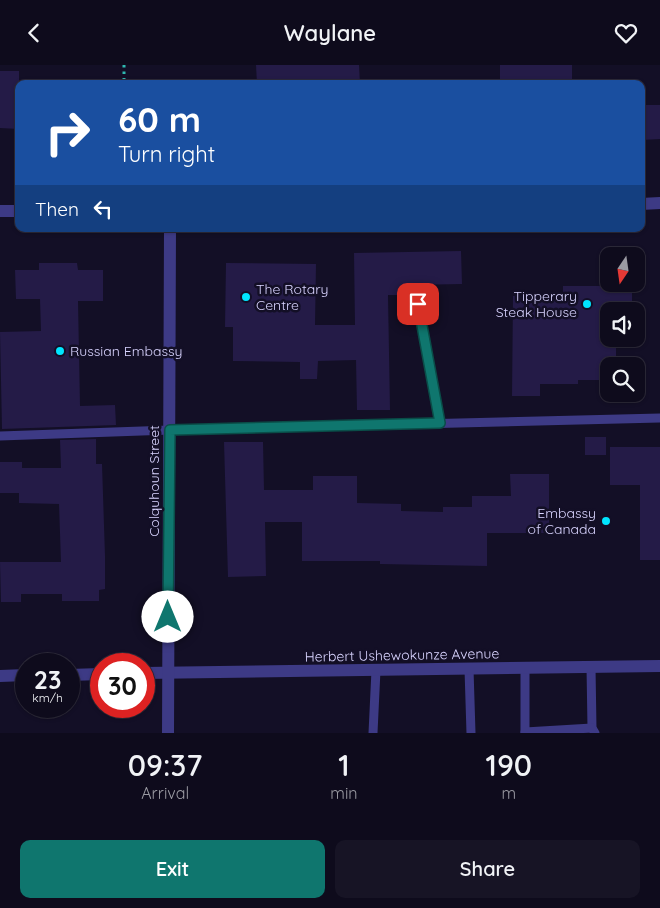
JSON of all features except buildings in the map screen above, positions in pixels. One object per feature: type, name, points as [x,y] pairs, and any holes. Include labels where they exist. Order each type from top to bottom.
[{"type":"street","points":[[645,204],[660,203]]},
{"type":"street","points":[[0,211],[15,211]]},
{"type":"street","name":"Colquhoun Street","points":[[168,733],[170,232]]},
{"type":"street","name":"Herbert Ushewokunze Avenue","points":[[155,673],[660,666]]},
{"type":"street","points":[[0,676],[15,675]]},
{"type":"lane","points":[[418,304],[440,423]]},
{"type":"lane","points":[[0,436],[660,418]]},
{"type":"lane","points":[[525,668],[525,732],[593,731],[590,667]]},
{"type":"lane","points":[[469,669],[471,733]]},
{"type":"lane","points":[[373,733],[376,670]]},
{"type":"path","points":[[124,65],[124,80]]},
{"type":"place","name":"The Rotary Centre","points":[[246,297]]},
{"type":"place","name":"Tipperary Steak House","points":[[587,304]]},
{"type":"place","name":"Russian Embassy","points":[[60,351]]},
{"type":"place","name":"Embassy of Canada","points":[[606,521]]},
{"type":"route","points":[[168,617],[170,430],[440,423],[418,304]]}]
